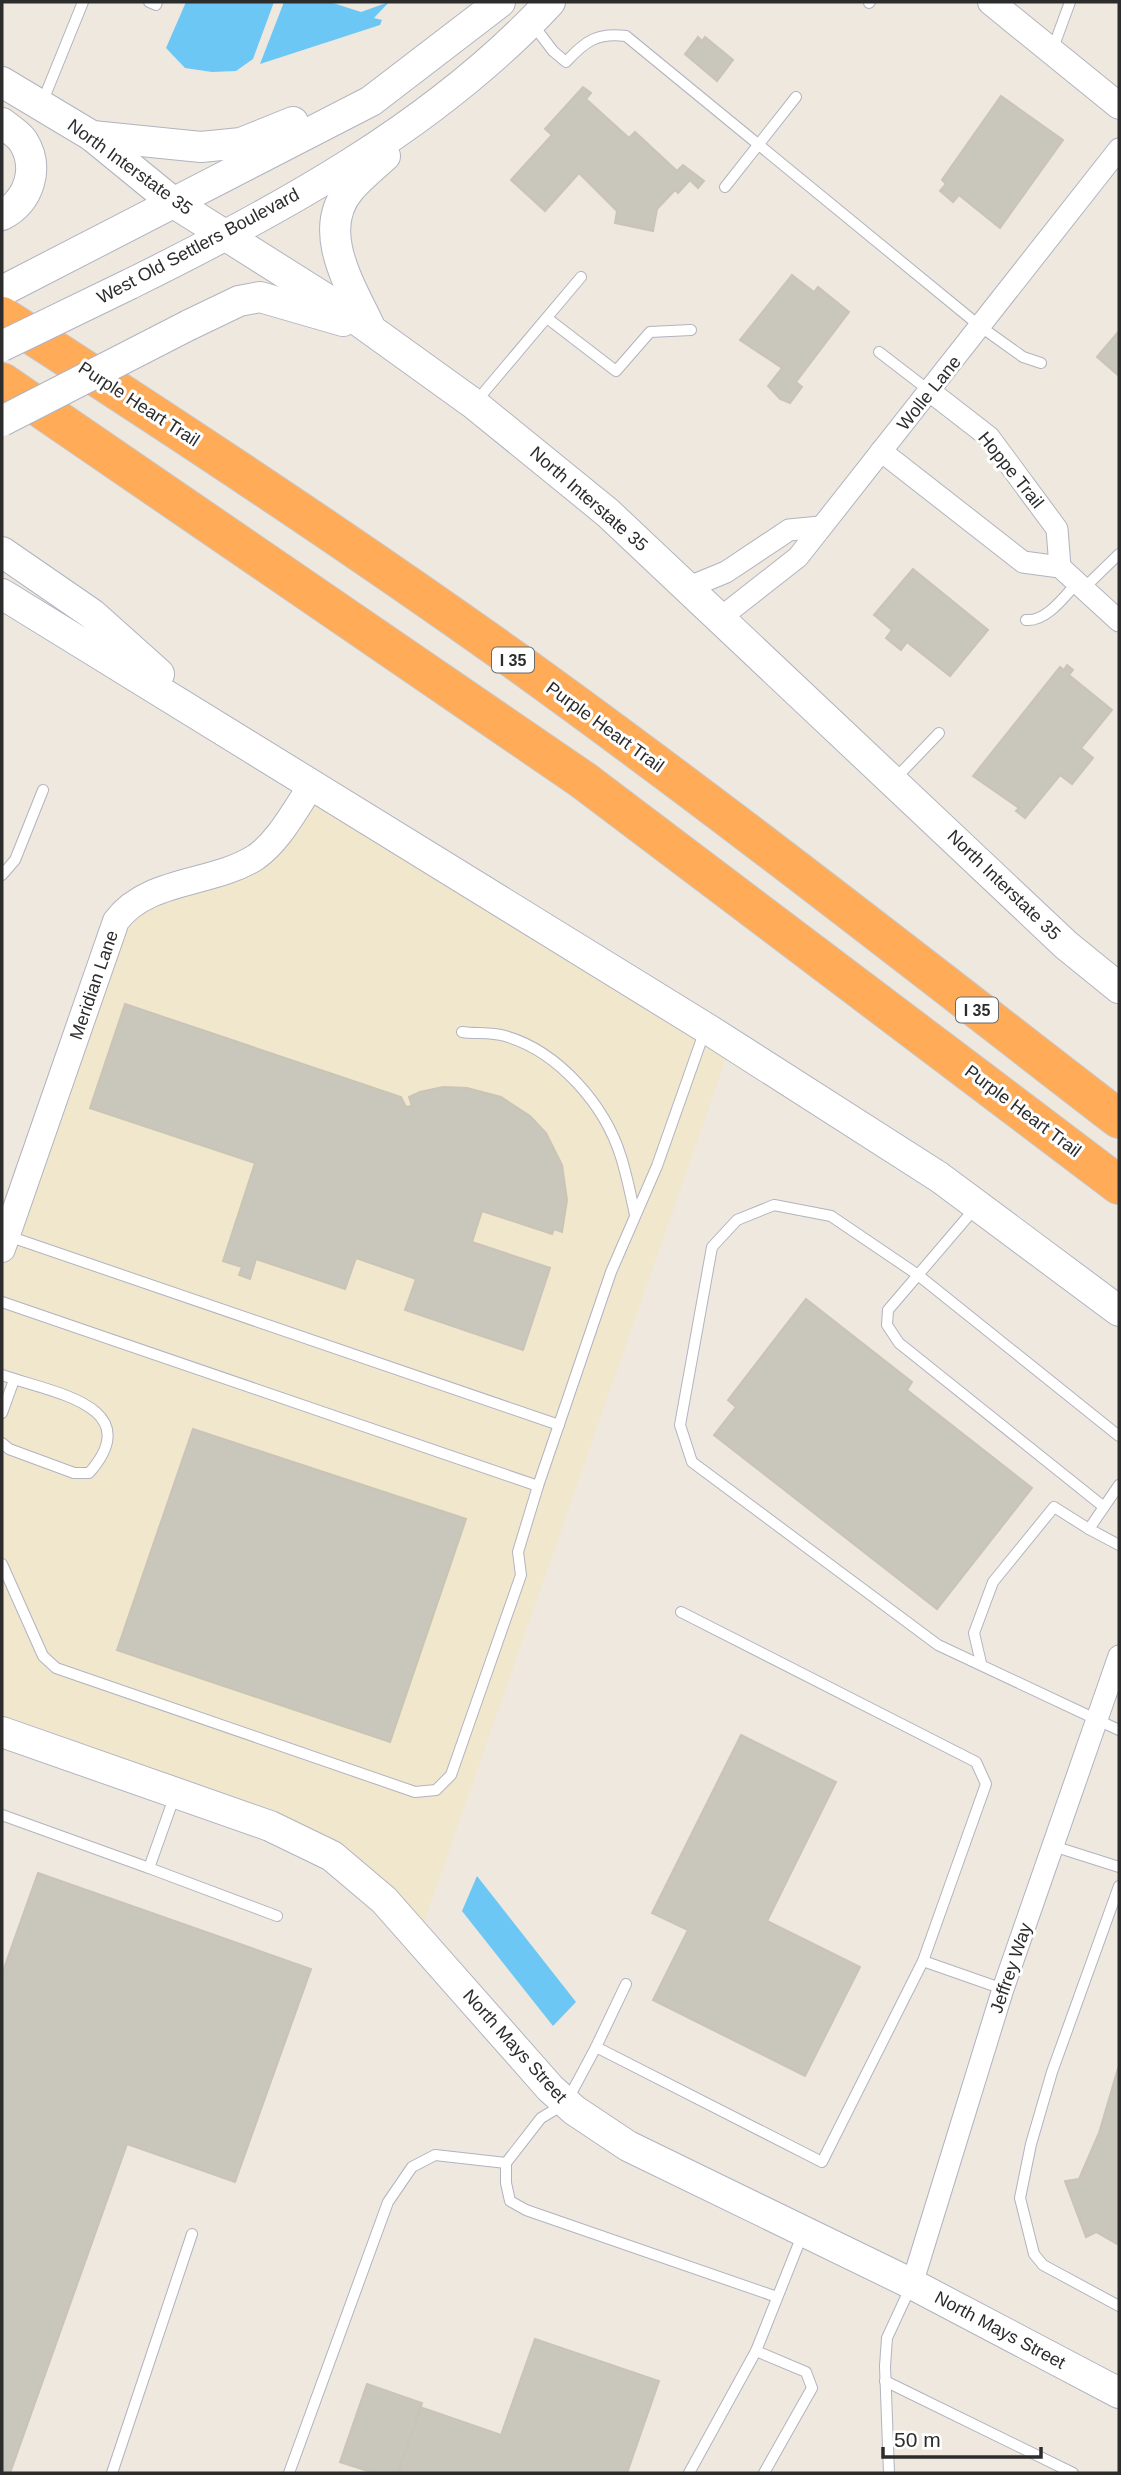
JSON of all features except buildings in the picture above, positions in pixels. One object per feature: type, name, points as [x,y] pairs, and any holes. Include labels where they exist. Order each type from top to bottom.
[{"type":"highway","points":[[2,300],[181,431]]},
{"type":"highway","name":"Purple Heart Trail","points":[[2,316],[181,431],[515,661],[836,901],[1119,1119]]},
{"type":"highway","name":"Purple Heart Trail","points":[[2,383],[583,780],[1119,1185]]},
{"type":"highway","points":[[836,901],[1119,1094]]},
{"type":"main road","points":[[2,291],[371,101],[500,2]]},
{"type":"main road","name":"West Old Settlers Boulevard","points":[[2,346],[228,235],[317,184],[458,87],[541,12]]},
{"type":"main road","name":"North Interstate 35","points":[[2,82],[92,136],[174,203],[228,235],[370,329],[474,404],[608,513],[1066,945],[1119,988]]},
{"type":"main road","points":[[370,329],[342,269],[334,235],[337,212],[348,190],[458,87]]},
{"type":"main road","points":[[92,136],[175,147],[241,143],[297,120],[371,101]]},
{"type":"main road","points":[[2,123],[22,139],[31,162],[29,187],[8,212]]},
{"type":"main road","points":[[2,421],[239,300],[260,297],[370,329]]},
{"type":"main road","points":[[2,552],[92,614],[218,727]]},
{"type":"main road","points":[[2,594],[706,1028],[978,1205],[1119,1311]]},
{"type":"main road","name":"North Mays Street","points":[[2,1732],[302,1839],[359,1876],[384,1900],[566,2103],[628,2147],[912,2284],[1119,2393]]},
{"type":"street","points":[[991,2],[1119,106]]},
{"type":"street","name":"Wolle Lane","points":[[719,619],[798,558],[820,527],[931,392],[1119,149]]},
{"type":"street","name":"Hoppe Trail","points":[[931,392],[989,438],[1057,529],[1060,567]]},
{"type":"street","points":[[881,451],[1024,562],[1060,567],[1119,621]]},
{"type":"street","points":[[687,588],[726,572],[789,530],[820,527]]},
{"type":"street","name":"Meridian Lane","points":[[4,1242],[116,921],[133,903],[256,857],[275,839],[312,785]]},
{"type":"street","points":[[291,814],[313,803],[342,803]]},
{"type":"street","name":"Jeffrey Way","points":[[912,2284],[1003,1989],[1119,1656]]},
{"type":"lane","points":[[42,105],[83,2]]},
{"type":"lane","points":[[149,2],[156,5],[157,2]]},
{"type":"lane","points":[[1052,51],[1070,2]]},
{"type":"lane","points":[[541,12],[553,51],[566,62],[582,44],[596,36],[610,33],[626,36],[981,327],[1023,357],[1041,363]]},
{"type":"lane","points":[[724,187],[796,97]]},
{"type":"lane","points":[[474,404],[581,277]]},
{"type":"lane","points":[[547,318],[616,371],[650,332],[691,330]]},
{"type":"lane","points":[[879,352],[931,392]]},
{"type":"lane","points":[[1027,620],[1033,621],[1049,612],[1119,554]]},
{"type":"lane","points":[[893,780],[939,733]]},
{"type":"lane","points":[[2,875],[15,860],[43,790]]},
{"type":"lane","points":[[2,1564],[43,1656],[56,1668],[415,1792],[436,1790],[451,1775],[521,1575],[518,1552],[559,1424],[611,1272],[657,1166],[706,1028]]},
{"type":"lane","points":[[461,1032],[505,1036],[550,1058],[575,1081],[603,1117],[621,1156],[635,1215]]},
{"type":"lane","points":[[1119,1436],[918,1275],[831,1216],[774,1205],[737,1220],[712,1247],[680,1425],[692,1462],[938,1645],[1119,1730]]},
{"type":"lane","points":[[978,1205],[888,1310],[887,1325],[899,1343],[1104,1507]]},
{"type":"lane","points":[[4,1242],[559,1424]]},
{"type":"lane","points":[[2,1302],[538,1486]]},
{"type":"lane","points":[[2,1375],[90,1406],[104,1417],[109,1436],[99,1461],[89,1473],[74,1473],[9,1449],[2,1443]]},
{"type":"lane","points":[[2,1413],[14,1380]]},
{"type":"lane","points":[[1090,1529],[1119,1485]]},
{"type":"lane","points":[[981,1663],[974,1633],[993,1582],[1054,1507],[1119,1545]]},
{"type":"lane","points":[[596,2047],[822,2162],[923,1961],[986,1784],[976,1762],[681,1612]]},
{"type":"lane","points":[[149,1868],[176,1793]]},
{"type":"lane","points":[[2,1815],[277,1916]]},
{"type":"lane","points":[[1053,1846],[1119,1867]]},
{"type":"lane","points":[[1119,1886],[1052,2072],[1031,2144],[1020,2198],[1034,2253],[1043,2265],[1119,2306]]},
{"type":"lane","points":[[923,1961],[1003,1989]]},
{"type":"lane","points":[[626,1983],[566,2103],[541,2118],[506,2163],[510,2201],[526,2210],[777,2297]]},
{"type":"lane","points":[[289,2473],[388,2202],[412,2167],[435,2155],[506,2163]]},
{"type":"lane","points":[[689,2473],[756,2351],[803,2233]]},
{"type":"lane","points":[[112,2473],[192,2234]]},
{"type":"lane","points":[[889,2473],[885,2381],[887,2338],[912,2284]]},
{"type":"lane","points":[[756,2351],[806,2372],[812,2388],[764,2473]]},
{"type":"lane","points":[[885,2381],[1073,2473]]},
{"type":"shaded area","points":[[311,797],[728,1053],[422,1928],[384,1884],[2,1720],[2,1262],[125,917],[246,866]]},
{"type":"water","points":[[186,2],[274,2],[253,59],[236,71],[212,72],[185,68],[166,48]]},
{"type":"water","points":[[284,2],[330,2],[361,12],[389,2],[374,18],[382,20],[380,25],[260,64]]},
{"type":"water","points":[[477,1876],[576,2002],[553,2026],[462,1911]]}]
